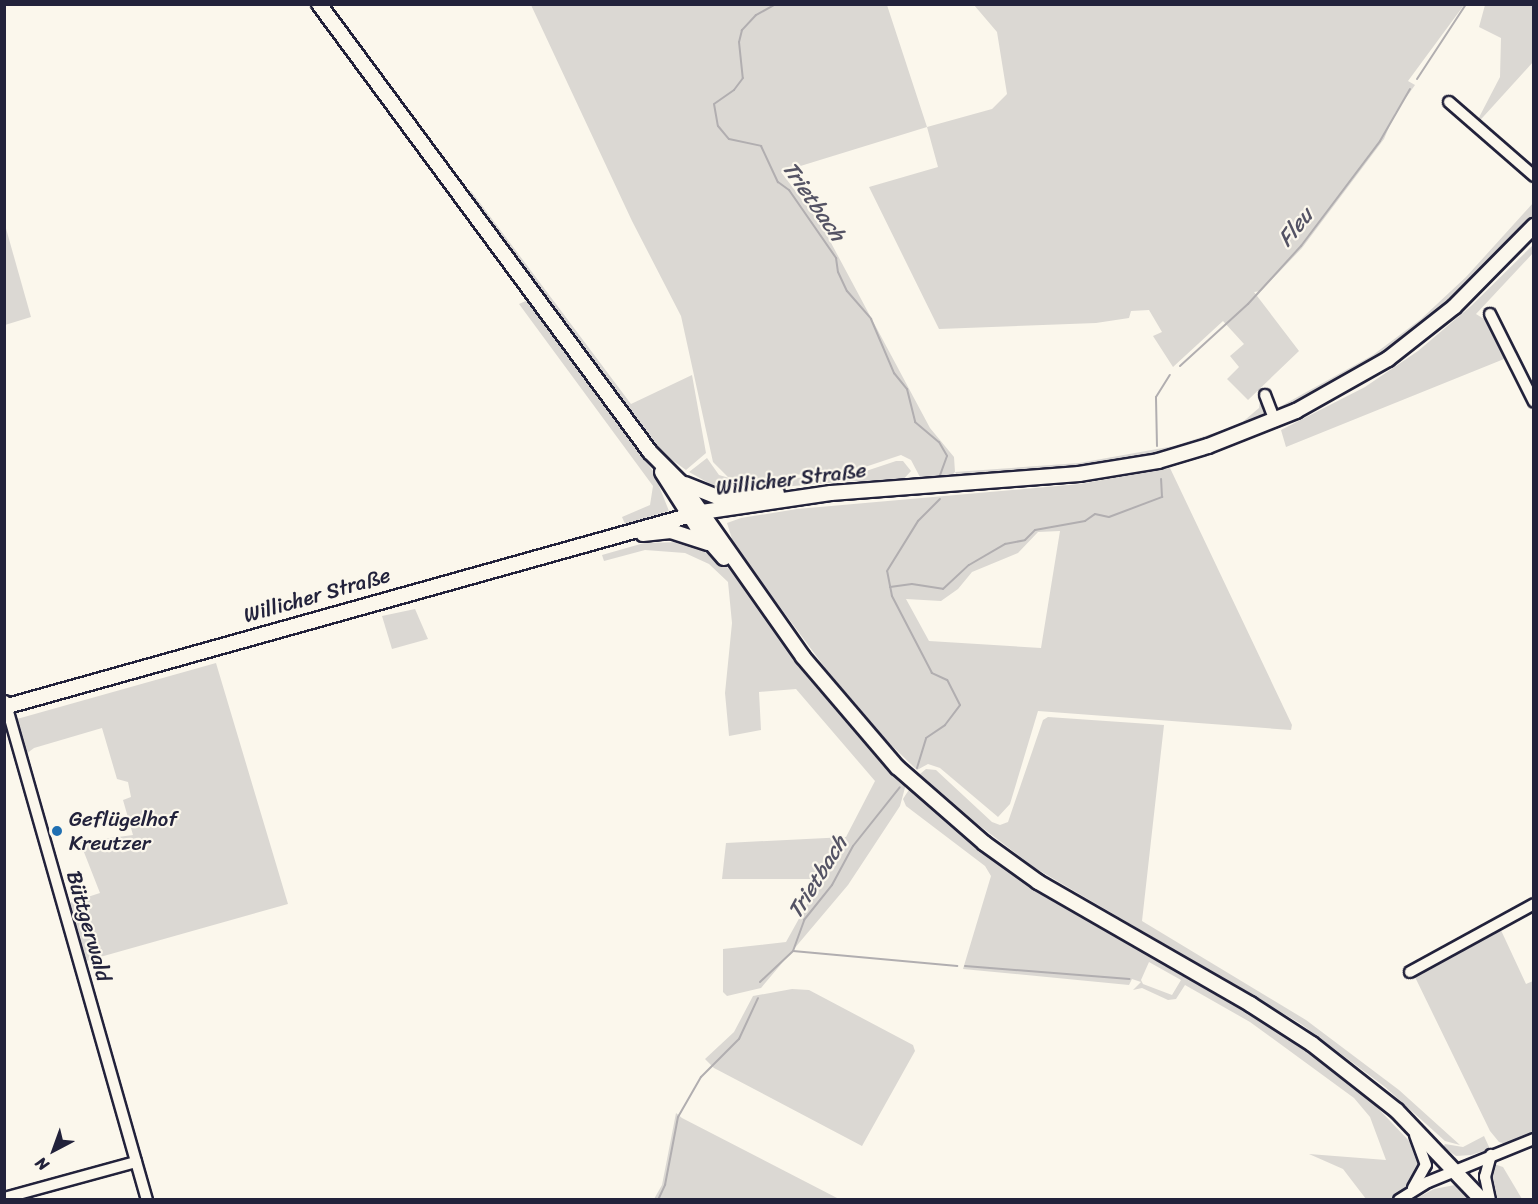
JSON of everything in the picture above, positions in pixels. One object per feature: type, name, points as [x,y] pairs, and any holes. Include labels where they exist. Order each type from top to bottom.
[{"type":"main road","points":[[319,4],[749,584],[842,706],[897,767],[925,794],[1038,882],[1280,1022],[1397,1111],[1456,1170],[1482,1200]]},
{"type":"main road","name":"Willicher Straße","points":[[5,705],[696,514],[802,496],[1118,469],[1190,452],[1275,421],[1341,388],[1412,342],[1454,307],[1533,226]]},
{"type":"main road","points":[[650,452],[680,482],[711,544],[749,584]]},
{"type":"main road","points":[[680,482],[718,497],[784,492],[802,496]]},
{"type":"main road","points":[[599,540],[671,531],[711,544]]},
{"type":"street","points":[[1449,102],[1533,176]]},
{"type":"street","points":[[1518,242],[1533,232]]},
{"type":"street","points":[[1490,314],[1533,402]]},
{"type":"street","points":[[1265,395],[1275,421]]},
{"type":"street","name":"Büttgerwald","points":[[5,705],[147,1200]]},
{"type":"street","points":[[1410,972],[1533,904]]},
{"type":"street","points":[[1397,1111],[1425,1156],[1423,1174],[1410,1192]]},
{"type":"street","points":[[1399,1200],[1410,1192],[1456,1170],[1533,1139]]},
{"type":"street","points":[[1490,1200],[1485,1177],[1491,1155]]},
{"type":"street","points":[[4,1198],[136,1162]]},
{"type":"shaded area","points":[[531,5],[887,5],[927,127],[781,172],[822,226],[930,428],[954,457],[955,472],[949,478],[921,479],[911,460],[901,455],[862,468],[745,480],[728,477],[713,462],[681,316],[632,221]]},
{"type":"shaded area","points":[[974,5],[1464,5],[1408,81],[1415,85],[1395,113],[1384,139],[1302,248],[1261,291],[1254,292],[1299,351],[1248,400],[1227,379],[1239,367],[1230,356],[1244,344],[1223,321],[1173,367],[1153,336],[1162,332],[1149,310],[1131,311],[1129,318],[1096,323],[939,329],[869,187],[938,167],[927,127],[992,109],[1007,94],[997,32]]},
{"type":"shaded area","points":[[1485,5],[1533,5],[1533,62],[1474,127],[1500,77],[1501,38],[1479,27]]},
{"type":"shaded area","points":[[471,191],[631,404],[692,375],[706,453],[686,470],[654,447],[465,194]]},
{"type":"shaded area","points":[[1533,203],[1533,215],[1476,278],[1398,346],[1278,414],[1274,410],[1373,355],[1421,319],[1466,277]]},
{"type":"shaded area","points":[[5,225],[31,317],[4,325]]},
{"type":"shaded area","points":[[1533,239],[1469,304],[1421,344],[1363,384],[1283,426],[1369,377],[1466,304]]},
{"type":"shaded area","points":[[1533,245],[1533,253],[1476,314],[1492,324],[1509,357],[1286,447],[1281,430],[1365,387],[1418,351],[1471,306]]},
{"type":"shaded area","points":[[528,300],[653,471],[669,511],[625,524],[622,517],[650,505],[653,486],[519,304]]},
{"type":"shaded area","points":[[1260,400],[1269,411],[1267,420],[1170,452],[1077,468],[958,477],[955,472],[1079,463],[1174,446],[1239,425],[1259,408]]},
{"type":"shaded area","points":[[707,458],[719,475],[746,483],[866,471],[896,461],[903,461],[911,471],[901,482],[851,481],[713,493],[714,486],[689,472]]},
{"type":"shaded area","points":[[1170,468],[1292,725],[1291,730],[1038,711],[1010,804],[998,817],[940,768],[928,764],[917,770],[886,740],[826,669],[771,595],[733,542],[727,523],[741,518],[797,509],[1080,484]],"holes":[[[1060,531],[1041,648],[929,641],[906,599],[941,601],[958,589],[972,572],[1018,553],[1038,532]]]},
{"type":"shaded area","points":[[685,537],[705,547],[730,570],[812,679],[906,784],[900,806],[848,885],[761,988],[727,996],[723,992],[723,949],[786,942],[821,879],[722,879],[726,843],[846,837],[875,781],[796,689],[759,692],[761,730],[729,736],[725,693],[732,623],[728,582],[709,564],[685,553],[645,550],[604,561],[602,555],[644,543],[681,542]]},
{"type":"shaded area","points":[[415,609],[428,639],[392,649],[382,616]]},
{"type":"shaded area","points":[[216,663],[288,904],[86,961],[69,903],[100,893],[80,842],[133,835],[123,800],[131,797],[128,782],[117,779],[102,728],[34,748],[26,754],[17,719]]},
{"type":"shaded area","points":[[1048,717],[1164,725],[1142,921],[1306,1020],[1399,1090],[1460,1145],[1445,1141],[1385,1087],[1301,1024],[1035,868],[959,810],[920,774],[926,769],[936,770],[992,822],[1000,825],[1008,822],[1043,720]]},
{"type":"shaded area","points":[[910,788],[987,854],[1040,890],[1247,1008],[1313,1053],[1371,1101],[1411,1143],[1423,1161],[1418,1179],[1393,1199],[1366,1199],[1343,1169],[1309,1154],[1386,1160],[1370,1117],[1354,1098],[1250,1022],[1185,985],[1176,999],[1168,1000],[1142,988],[1133,990],[1141,982],[1132,979],[1129,985],[963,969],[991,876],[985,866],[906,806],[903,799]],"holes":[[[1149,962],[1181,980],[1172,995],[1143,984],[1141,980]]]},
{"type":"shaded area","points":[[1499,926],[1526,984],[1533,981],[1533,1133],[1506,1144],[1499,1142],[1490,1131],[1414,975]]},
{"type":"shaded area","points":[[792,989],[809,990],[913,1045],[915,1051],[862,1146],[714,1068],[705,1059],[734,1032],[753,996]]},
{"type":"shaded area","points":[[676,1113],[839,1199],[654,1199],[662,1185]]},
{"type":"shaded area","points":[[1484,1136],[1490,1149],[1471,1155],[1456,1156],[1443,1147],[1445,1144],[1463,1147]]},
{"type":"shaded area","points":[[1494,1164],[1503,1167],[1522,1199],[1497,1199],[1488,1183]]},
{"type":"shaded area","points":[[1460,1184],[1472,1200],[1413,1200],[1434,1189]]},
{"type":"waterway","name":"Trietbach","points":[[776,4],[756,15],[742,30],[739,42],[743,78],[734,90],[714,104],[718,126],[729,139],[761,146],[778,182],[789,190],[836,258],[838,272],[847,291],[871,319],[894,373],[907,389],[915,422],[939,442],[947,456],[939,478]]},
{"type":"waterway","name":"Fleu","points":[[1417,79],[1466,4]]},
{"type":"waterway","name":"Fleu","points":[[1180,366],[1248,304],[1301,246],[1380,141],[1410,89]]},
{"type":"waterway","name":"Fleu","points":[[1157,446],[1156,397],[1170,375]]},
{"type":"waterway","name":"Fleu","points":[[890,587],[912,584],[943,589],[969,565],[1005,544],[1025,540],[1035,530],[1085,521],[1095,514],[1109,517],[1162,497],[1161,479]]},
{"type":"waterway","name":"Trietbach","points":[[917,768],[926,738],[945,725],[960,705],[947,680],[932,673],[892,596],[887,571],[918,521],[940,499]]},
{"type":"waterway","name":"Trietbach","points":[[760,982],[793,951],[804,920],[832,885],[853,846],[900,787]]},
{"type":"waterway","points":[[793,951],[957,966]]},
{"type":"waterway","points":[[965,966],[1129,979]]},
{"type":"waterway","name":"Trietbach","points":[[658,1200],[665,1185],[678,1117],[701,1077],[739,1039],[758,998]]},
{"type":"place","name":"Geflügelhof Kreutzer","points":[[57,831]]}]
